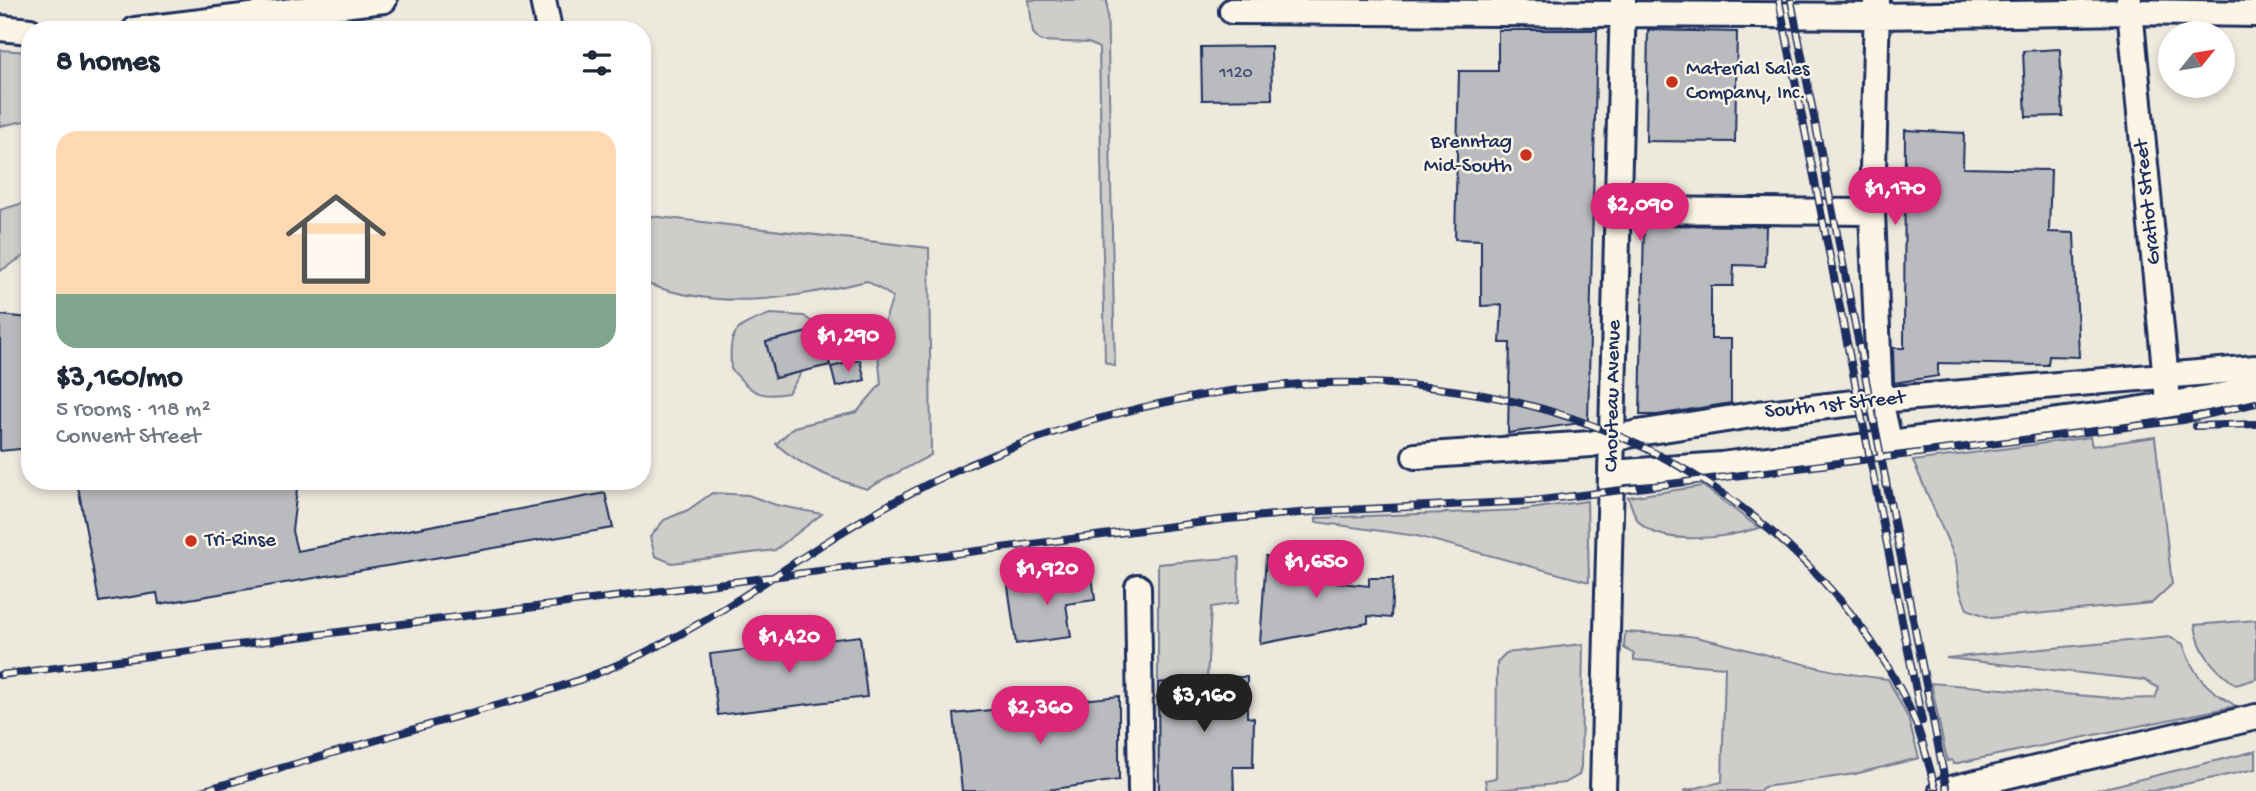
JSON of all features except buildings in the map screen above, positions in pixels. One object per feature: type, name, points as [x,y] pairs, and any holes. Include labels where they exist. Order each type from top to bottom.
[{"type":"street","points":[[189,21],[278,6],[384,0]]},
{"type":"street","points":[[543,0],[547,21]]},
{"type":"street","points":[[1232,11],[2130,6],[2256,14]]},
{"type":"street","name":"Gratiot Street","points":[[2130,6],[2168,405]]},
{"type":"street","name":"Chouteau Avenue","points":[[1603,791],[1623,7]]},
{"type":"street","points":[[1877,8],[1872,212],[1880,400],[1889,441]]},
{"type":"street","points":[[0,28],[21,30]]},
{"type":"street","points":[[1618,210],[1872,212]]},
{"type":"street","name":"South 1st Street","points":[[1415,456],[1584,444],[1758,414],[1880,400],[2256,368]]},
{"type":"street","name":"South 1st Street","points":[[1612,473],[1721,465],[2168,405],[2256,390]]},
{"type":"street","points":[[1138,587],[1142,791]]},
{"type":"street","points":[[1942,791],[2256,717]]},
{"type":"shaded area","points":[[1029,0],[1107,0],[1115,366],[1105,362],[1099,48],[1089,43],[1041,41],[1033,33]]},
{"type":"shaded area","points":[[0,50],[21,51],[21,122],[0,126]]},
{"type":"shaded area","points":[[21,204],[21,258],[0,271],[0,210]]},
{"type":"shaded area","points":[[651,216],[929,248],[931,455],[867,489],[819,472],[776,444],[794,427],[857,412],[881,384],[877,343],[893,297],[867,281],[810,293],[754,300],[699,297],[651,285]]},
{"type":"shaded area","points":[[770,314],[804,316],[821,329],[766,342],[775,378],[802,372],[788,393],[777,395],[755,391],[731,369],[731,346],[736,332],[748,323]]},
{"type":"shaded area","points":[[2090,437],[2092,446],[2155,437],[2172,584],[2152,603],[1991,618],[1967,609],[1959,588],[1956,560],[1913,461]]},
{"type":"shaded area","points":[[1703,486],[1759,528],[1714,537],[1679,538],[1663,535],[1639,522],[1628,497]]},
{"type":"shaded area","points":[[712,493],[748,495],[776,505],[822,514],[775,550],[672,563],[655,556],[650,537],[664,520],[688,510]]},
{"type":"shaded area","points":[[1587,501],[1589,582],[1417,536],[1316,522],[1316,518],[1523,510]]},
{"type":"shaded area","points":[[1239,557],[1238,603],[1211,607],[1207,679],[1158,683],[1158,564]]},
{"type":"shaded area","points":[[2256,620],[2256,679],[2236,685],[2209,660],[2200,644],[2195,625]]},
{"type":"shaded area","points":[[1625,632],[1700,638],[1817,667],[1888,679],[1908,718],[1919,758],[1855,774],[1764,787],[1759,791],[1683,791],[1722,782],[1725,667],[1634,660],[1634,654],[1624,648]]},
{"type":"shaded area","points":[[2170,637],[2183,644],[2202,681],[2236,706],[1953,764],[1952,760],[1947,761],[1931,683],[2125,699],[2155,698],[2159,688],[2144,680],[1946,658]]},
{"type":"shaded area","points":[[1583,644],[1579,775],[1565,783],[1487,791],[1485,780],[1496,778],[1497,662],[1506,653]]},
{"type":"shaded area","points":[[2256,751],[2256,769],[2152,791],[2092,791]]},
{"type":"railway","points":[[1779,0],[1922,721]]},
{"type":"railway","points":[[1791,0],[1947,791]]},
{"type":"railway","points":[[201,791],[539,693],[603,671],[651,650],[701,622],[884,507],[970,464],[1086,422],[1183,399],[1282,385],[1381,384],[1478,394],[1573,418],[1664,458],[1749,513],[1818,576],[1859,624],[1877,650],[1913,715],[1936,791]]},
{"type":"railway","points":[[0,675],[1228,519],[1323,511],[1533,501],[2183,420],[2256,403]]},
{"type":"railway","points":[[2196,426],[2256,424]]},
{"type":"place","name":"Material Sales Company, Inc.","points":[[1672,82]]},
{"type":"place","name":"Brenntag Mid-South","points":[[1526,155]]},
{"type":"place","name":"Tri-Rinse","points":[[191,541]]}]
